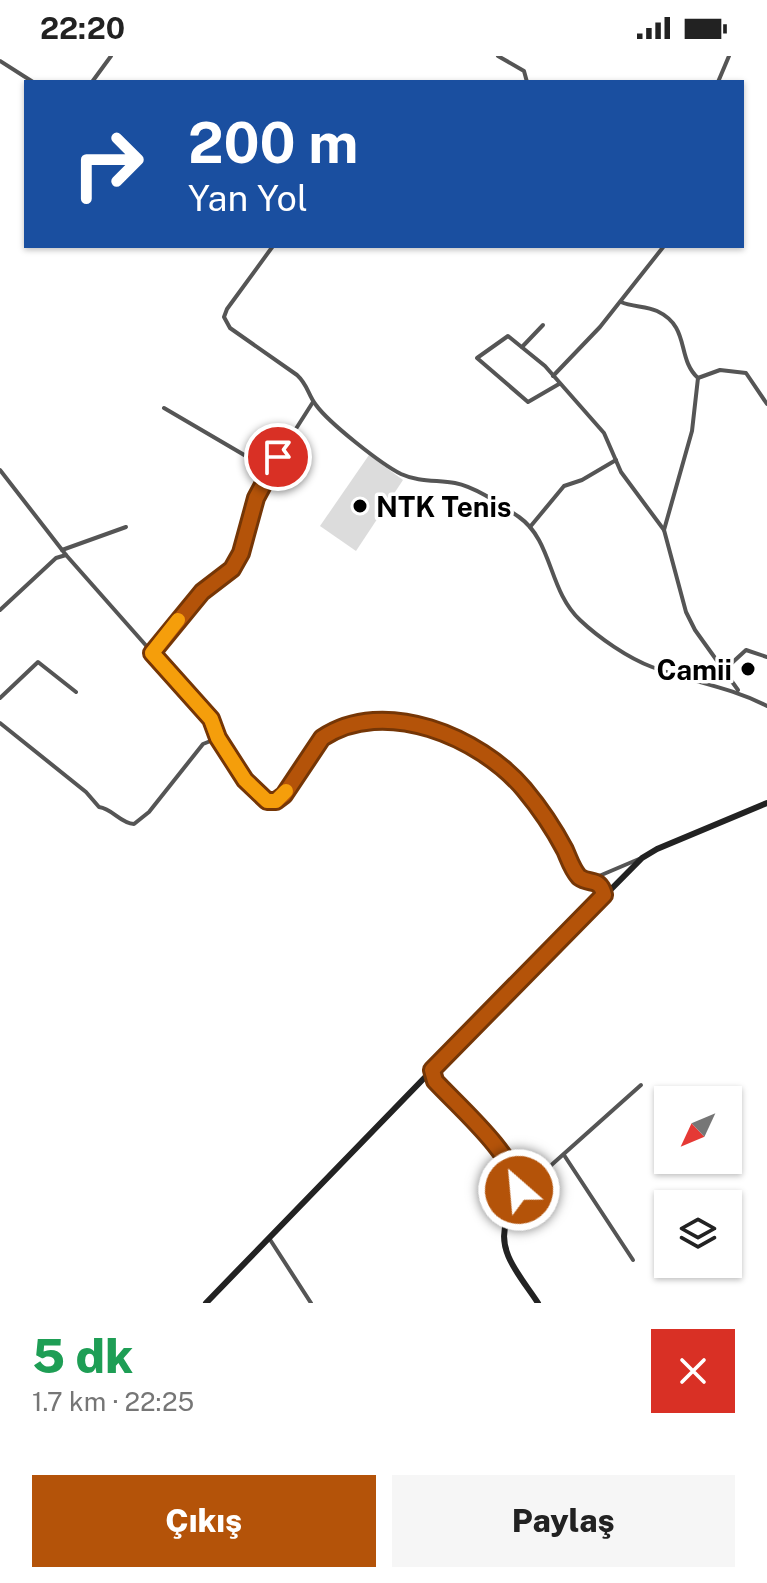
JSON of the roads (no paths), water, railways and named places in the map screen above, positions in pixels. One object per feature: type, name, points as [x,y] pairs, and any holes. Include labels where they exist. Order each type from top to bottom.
[{"type":"street","points":[[93,80],[111,56]]},
{"type":"street","points":[[498,56],[524,71],[526,80]]},
{"type":"street","points":[[719,80],[729,56]]},
{"type":"street","points":[[0,61],[30,80]]},
{"type":"street","points":[[272,248],[227,309],[226,323],[307,383],[313,402],[325,416],[398,472],[415,479],[466,486],[521,518],[541,542],[560,594],[586,625],[649,666],[740,692],[767,706]]},
{"type":"street","points":[[553,376],[621,302],[632,283],[662,248]]},
{"type":"street","points":[[621,302],[654,309],[674,324],[680,333],[687,364],[698,378],[692,431],[664,530]]},
{"type":"street","points":[[522,347],[543,325]]},
{"type":"street","points":[[559,384],[528,402],[477,358],[508,336],[553,376],[604,433],[621,472],[664,530],[686,612],[722,672],[740,692]]},
{"type":"street","points":[[698,378],[720,370],[746,373],[767,404]]},
{"type":"street","points":[[152,653],[202,592],[232,569],[241,553],[256,498],[313,402]]},
{"type":"street","points":[[164,408],[270,470]]},
{"type":"street","points":[[530,527],[564,486],[582,480],[616,460]]},
{"type":"street","points":[[0,470],[64,552],[211,719],[218,738],[245,780],[267,801],[276,801],[284,795],[322,738],[349,725],[394,720],[454,738],[492,758],[522,786],[558,840],[574,872],[583,880],[592,879],[767,803]]},
{"type":"street","points":[[0,610],[64,552],[126,527]]},
{"type":"street","points":[[722,672],[746,650],[767,657]]},
{"type":"street","points":[[0,698],[38,662],[76,692]]},
{"type":"street","points":[[0,723],[86,792],[99,807],[106,808],[128,824],[134,824],[149,812],[203,744],[218,738]]},
{"type":"street","points":[[206,1303],[642,858]]},
{"type":"street","points":[[592,879],[602,888],[604,895]]},
{"type":"street","points":[[432,1070],[435,1081],[498,1150],[517,1179],[519,1195]]},
{"type":"street","points":[[538,1303],[503,1244],[505,1228],[519,1195],[641,1085]]},
{"type":"street","points":[[564,1155],[633,1260]]},
{"type":"street","points":[[269,1238],[311,1303]]},
{"type":"place","name":"NTK Tenis","points":[[360,506]]},
{"type":"place","name":"Camii","points":[[748,669]]}]
